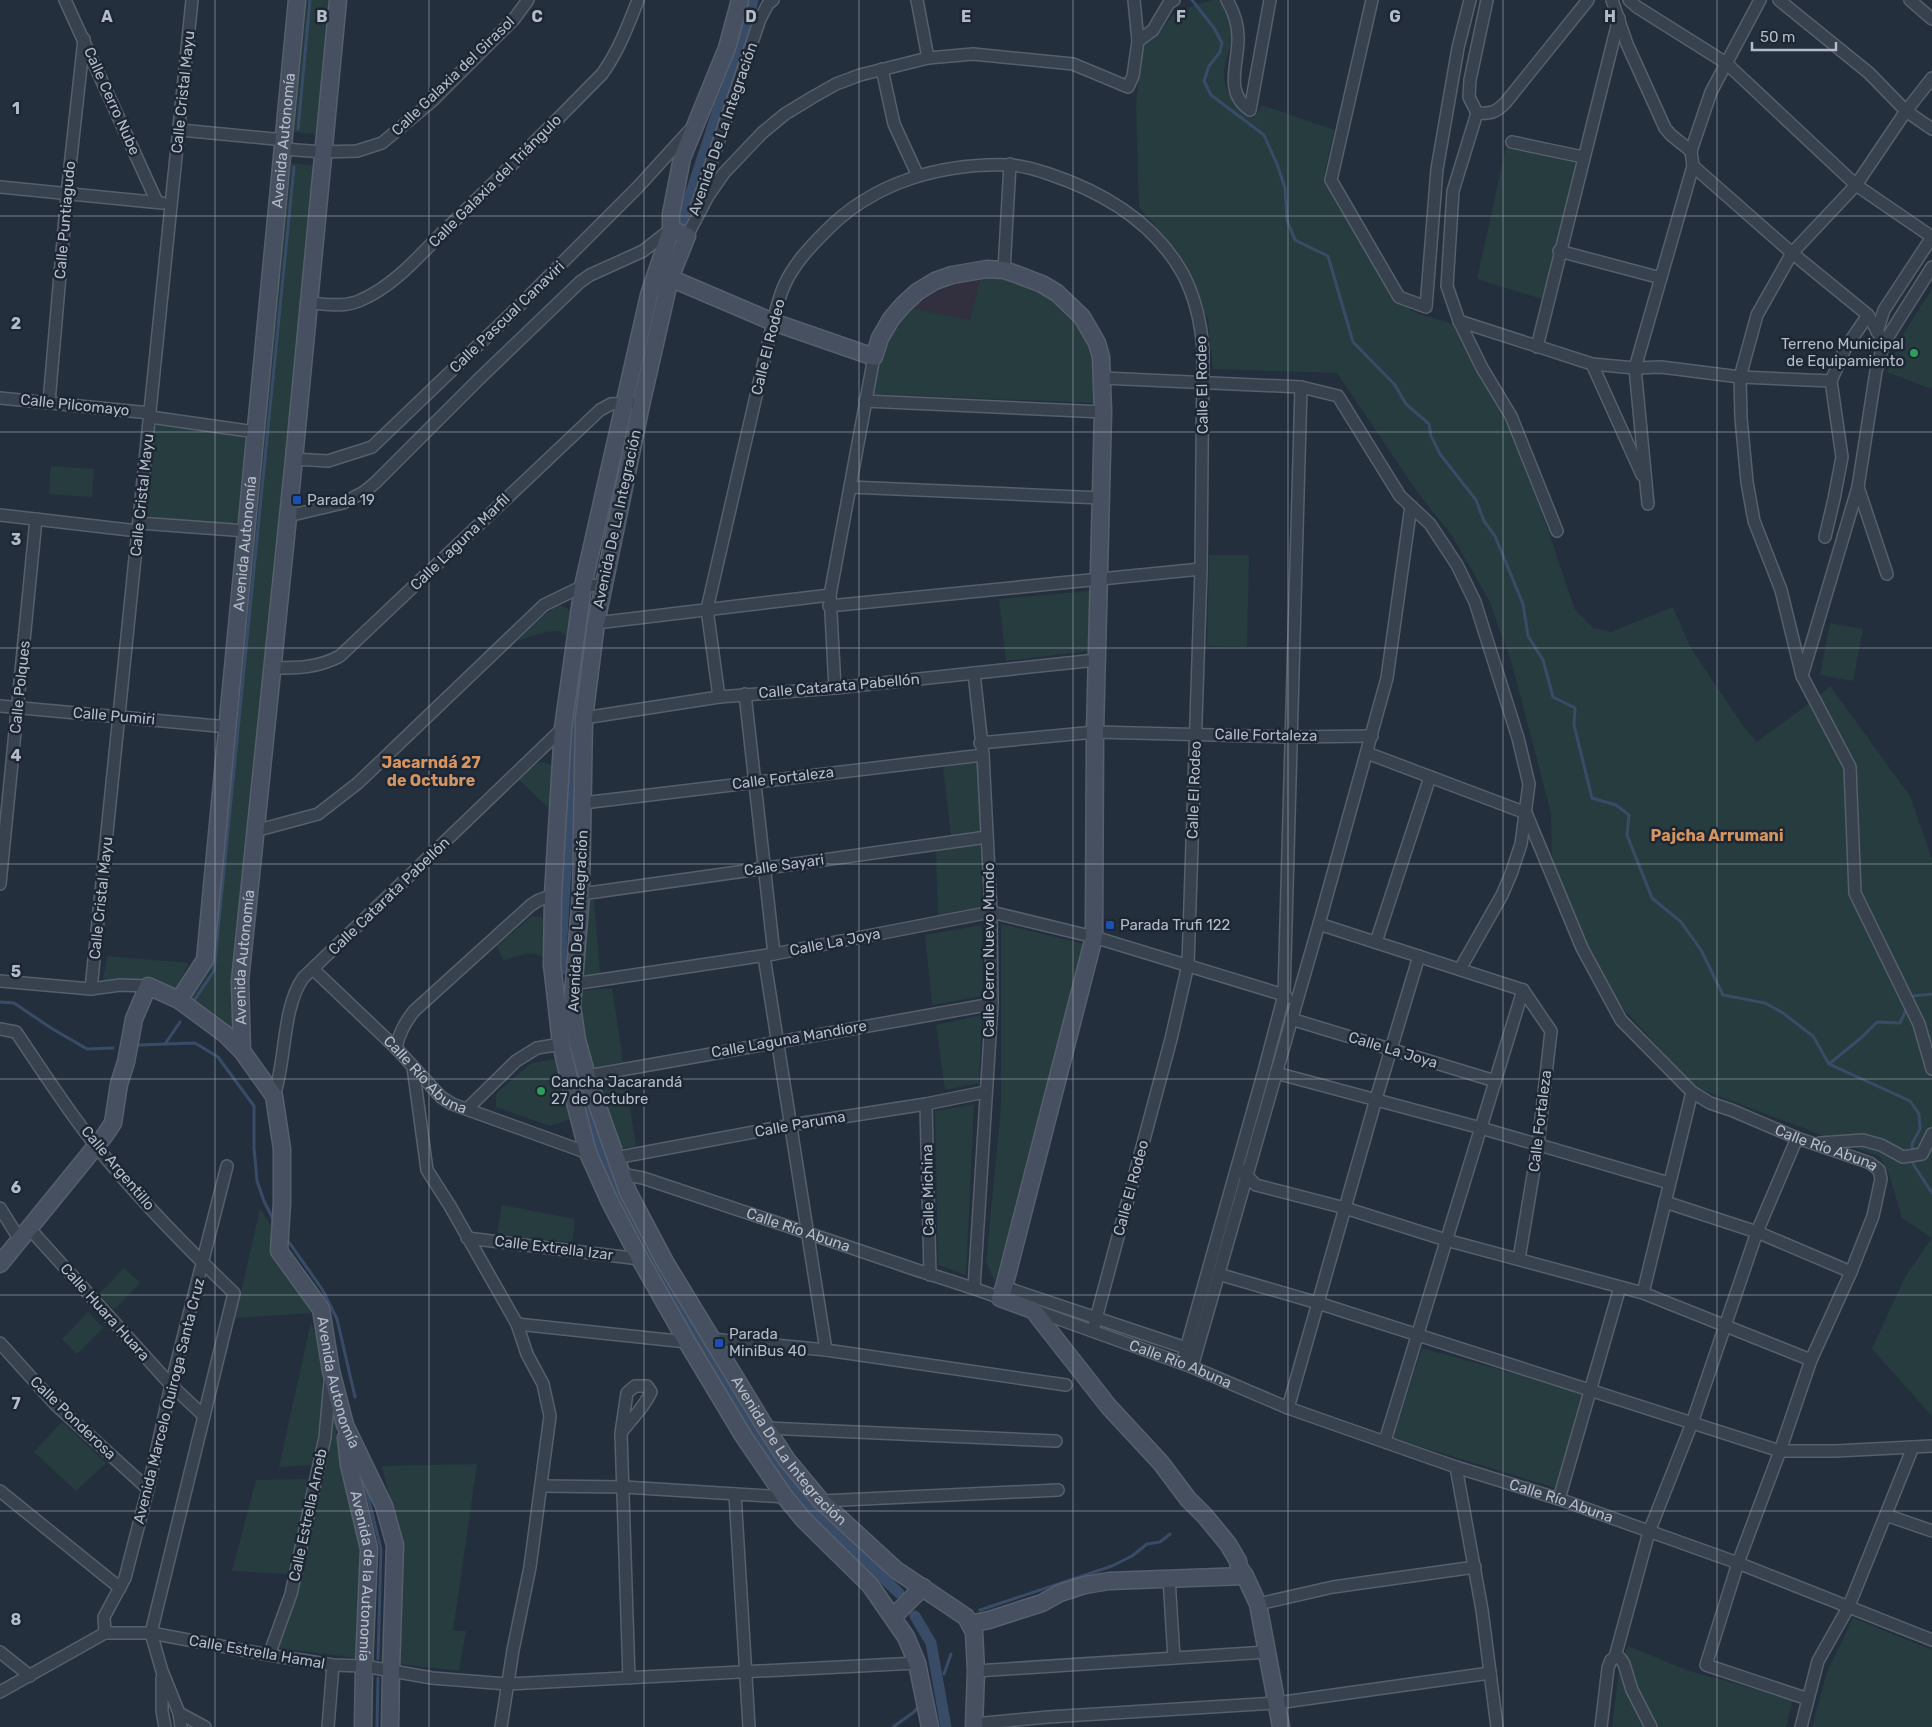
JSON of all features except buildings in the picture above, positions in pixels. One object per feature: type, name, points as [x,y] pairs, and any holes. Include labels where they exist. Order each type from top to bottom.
[{"type":"street","name":"Calle Cerro Nube","points":[[65,0],[157,202]]},
{"type":"street","name":"Calle Cristal Mayu","points":[[91,990],[192,0]]},
{"type":"street","name":"Avenida Autonomía","points":[[298,0],[205,960],[179,1000],[225,1034],[242,1050],[274,1096],[282,1149],[282,1203],[279,1251],[321,1309],[331,1371],[345,1425],[384,1506],[395,1545],[390,1670]]},
{"type":"street","name":"Avenida Autonomía","points":[[242,1050],[240,981],[294,459],[338,0]]},
{"type":"street","name":"Calle Galaxia del Girasol","points":[[180,130],[284,144],[323,152],[357,151],[382,143],[444,88],[514,19],[528,0]]},
{"type":"street","name":"Calle Galaxia del Triángulo","points":[[309,303],[348,305],[361,300],[381,290],[419,256],[602,74],[611,62],[620,44],[638,0]]},
{"type":"street","name":"Avenida De La Integración","points":[[740,0],[727,48],[682,158],[671,214],[671,229],[649,295],[582,586],[564,728],[553,895],[552,965],[561,1044],[588,1153],[610,1202],[687,1342],[744,1437],[785,1497],[804,1520],[870,1585],[906,1636],[917,1662],[930,1727]]},
{"type":"street","points":[[917,0],[928,58]]},
{"type":"street","points":[[671,229],[687,236],[708,196],[724,173],[762,133],[785,114],[836,84],[882,69],[928,58],[973,54],[1074,64],[1128,87],[1133,76],[1138,41],[1134,0]]},
{"type":"street","points":[[1138,41],[1153,30],[1169,3],[1174,0]]},
{"type":"street","points":[[1227,0],[1236,16],[1238,38],[1234,70],[1235,91],[1241,104],[1250,110],[1270,0]]},
{"type":"street","points":[[1372,0],[1331,180],[1399,297],[1426,307],[1437,169],[1458,48],[1470,0]]},
{"type":"street","points":[[1487,0],[1470,80],[1469,97],[1477,113],[1453,191],[1447,286],[1459,321],[1482,368],[1511,416],[1557,531]]},
{"type":"street","points":[[1477,113],[1488,114],[1497,112],[1588,0]]},
{"type":"street","points":[[1612,0],[1630,51],[1665,128],[1691,151]]},
{"type":"street","points":[[1629,0],[1637,7],[1726,63],[1856,185],[1932,237],[1884,310],[1877,332]]},
{"type":"street","points":[[1648,504],[1635,368],[1693,166],[1691,151],[1711,92],[1760,0]]},
{"type":"street","points":[[1779,0],[1869,73],[1906,111],[1932,130]]},
{"type":"street","points":[[1910,0],[1932,19]]},
{"type":"street","name":"Avenida De La Integración","points":[[771,2],[760,19],[687,236],[670,278],[603,585],[596,623],[584,718],[581,894],[572,1006],[577,1040],[587,1076],[621,1174],[665,1262],[766,1428],[787,1460],[821,1501],[896,1570],[958,1611],[966,1617],[970,1624]]},
{"type":"street","points":[[1537,347],[1559,251],[1619,18]]},
{"type":"street","name":"Calle Puntiagudo","points":[[49,402],[67,194],[84,39]]},
{"type":"street","points":[[882,69],[894,124],[918,176]]},
{"type":"street","points":[[1932,78],[1906,111],[1856,185],[1792,253],[1757,315],[1740,377],[1741,418],[1747,482],[1754,521],[1782,590],[1802,676],[1850,767],[1855,893],[1919,1024],[1932,1069]]},
{"type":"street","name":"Calle Pascual Canaviri","points":[[294,459],[328,461],[372,447],[533,292],[638,187],[694,126]]},
{"type":"street","points":[[1512,142],[1583,157]]},
{"type":"street","points":[[1004,270],[1010,164]]},
{"type":"street","name":"Calle El Rodeo","points":[[719,697],[707,609],[773,322],[785,284],[808,250],[836,221],[862,201],[889,186],[918,176],[965,167],[1010,164],[1060,178],[1107,199],[1150,230],[1167,250],[1183,274],[1194,301],[1204,350],[1201,569],[1188,965],[1171,1039],[1093,1330]]},
{"type":"street","points":[[1693,166],[1792,253],[1868,315],[1884,343]]},
{"type":"street","points":[[0,187],[171,204]]},
{"type":"street","name":"Calle Pascual Canaviri","points":[[288,516],[330,507],[364,492],[420,440],[479,379],[580,282],[590,275],[643,251],[671,229]]},
{"type":"street","points":[[1559,251],[1661,278]]},
{"type":"street","points":[[1802,676],[1858,487],[1876,371],[1884,343],[1932,267]]},
{"type":"street","points":[[835,688],[830,601],[874,357],[880,338],[891,319],[917,292],[936,281],[952,275],[987,269],[1004,270],[1042,284],[1057,293],[1072,306],[1086,323],[1097,343],[1101,356],[1103,378],[1102,498],[1096,660],[1094,937],[1002,1292],[1096,1318],[1191,1349]]},
{"type":"street","points":[[670,278],[773,322],[874,357]]},
{"type":"street","points":[[1825,537],[1842,457],[1831,381],[1845,349],[1868,315]]},
{"type":"street","points":[[1459,321],[1592,364],[1635,368],[1661,367],[1740,377],[1831,381]]},
{"type":"street","points":[[1592,364],[1646,483]]},
{"type":"street","points":[[1103,378],[1301,387],[1338,396],[1400,496],[1430,524],[1457,566],[1475,602],[1518,738],[1529,784],[1521,844],[1502,895],[1460,969]]},
{"type":"street","points":[[1187,1365],[1237,1164],[1284,995],[1301,387]]},
{"type":"street","name":"Calle Pilcomayo","points":[[0,398],[49,402],[150,415],[256,432]]},
{"type":"street","points":[[866,401],[1103,412]]},
{"type":"street","name":"Calle Laguna Marfil","points":[[272,668],[304,668],[330,662],[340,656],[600,410],[611,404],[624,402],[641,405]]},
{"type":"street","points":[[850,487],[1102,498]]},
{"type":"street","points":[[1858,487],[1887,574]]},
{"type":"street","points":[[1191,1349],[1218,1274],[1372,736],[1386,678],[1411,506]]},
{"type":"street","points":[[0,515],[36,520],[138,527],[246,531]]},
{"type":"street","name":"Calle Polques","points":[[0,884],[36,520]]},
{"type":"street","points":[[596,623],[707,609],[1098,580],[1201,569]]},
{"type":"street","points":[[255,831],[310,817],[332,805],[358,783],[544,604],[582,586],[603,585]]},
{"type":"street","name":"Calle Catarata Pabellón","points":[[584,718],[745,694],[835,688],[1096,660]]},
{"type":"street","name":"Calle Cerro Nuevo Mundo","points":[[974,672],[980,743],[983,755],[992,912],[992,1004],[974,1288]]},
{"type":"street","points":[[745,694],[764,868],[769,955],[778,1041],[826,1350]]},
{"type":"street","name":"Calle Pumiri","points":[[0,706],[228,727]]},
{"type":"street","name":"Calle Catarata Pabellón","points":[[274,1096],[278,1084],[285,1036],[297,987],[303,978],[564,728]]},
{"type":"street","name":"Calle Fortaleza","points":[[980,743],[1095,732],[1196,733],[1291,737],[1372,736]]},
{"type":"street","points":[[1367,753],[1526,813]]},
{"type":"street","name":"Calle Fortaleza","points":[[583,802],[983,755]]},
{"type":"street","points":[[1376,942],[1430,777]]},
{"type":"street","name":"Calle Río Abuna","points":[[1526,813],[1582,948],[1621,1020],[1692,1092],[1710,1103],[1797,1138],[1870,1164],[1879,1170],[1881,1179],[1873,1216],[1851,1272],[1811,1360],[1738,1564],[1706,1665],[1808,1699]]},
{"type":"street","name":"Calle Sayari","points":[[581,894],[987,837]]},
{"type":"street","points":[[396,1048],[398,1037],[405,1022],[414,1011],[531,905],[553,895]]},
{"type":"street","name":"Calle La Joya","points":[[573,984],[769,955],[992,912],[1094,937],[1284,995]]},
{"type":"street","points":[[1319,924],[1523,990],[1385,1441]]},
{"type":"street","points":[[1288,1408],[1419,956]]},
{"type":"street","name":"Calle Río Abuna","points":[[313,969],[396,1048],[441,1097],[452,1104],[588,1153]]},
{"type":"street","points":[[0,980],[91,990],[120,985],[148,986],[179,1000]]},
{"type":"street","points":[[0,1264],[113,1123],[119,1084],[126,1062],[134,1019],[148,986]]},
{"type":"street","name":"Calle Fortaleza","points":[[1519,1259],[1538,1144],[1551,1031],[1523,990]]},
{"type":"street","points":[[1284,995],[1295,1006]]},
{"type":"street","name":"Calle Laguna Mandiore","points":[[587,1076],[992,1004]]},
{"type":"street","name":"Calle La Joya","points":[[1292,1019],[1495,1081]]},
{"type":"street","name":"Calle Argentillo","points":[[0,1030],[16,1032],[96,1146],[203,1264],[234,1293],[204,1416]]},
{"type":"street","points":[[467,1109],[516,1061],[538,1048],[561,1044]]},
{"type":"street","points":[[413,1067],[427,1170],[516,1324],[526,1354],[543,1384],[550,1416],[530,1567],[507,1684],[501,1727]]},
{"type":"street","points":[[1276,1073],[1481,1128],[1669,1183]]},
{"type":"street","name":"Calle Paruma","points":[[615,1158],[791,1125],[926,1104],[986,1092]]},
{"type":"street","points":[[1643,1293],[1692,1092]]},
{"type":"street","name":"Calle Michina","points":[[926,1104],[930,1275]]},
{"type":"street","points":[[1814,1144],[1863,1140],[1881,1145],[1903,1157],[1922,1154],[1932,1134]]},
{"type":"street","points":[[1600,1727],[1608,1668],[1611,1660],[1615,1657],[1649,1532],[1692,1423],[1758,1232],[1797,1138]]},
{"type":"street","points":[[1237,1164],[1246,1177],[1256,1185],[1345,1208],[1446,1240],[1643,1293],[1811,1360]]},
{"type":"street","name":"Avenida Marcelo Quiroga Santa Cruz","points":[[105,1633],[104,1617],[125,1578],[148,1489],[171,1385],[227,1166]]},
{"type":"street","name":"Calle Río Abuna","points":[[621,1174],[643,1178],[808,1232],[930,1275],[974,1288],[1002,1292],[1033,1310],[1187,1365],[1288,1408],[1456,1467],[1559,1499],[1738,1564],[1932,1640]]},
{"type":"street","points":[[1665,1202],[1758,1232],[1851,1272]]},
{"type":"street","name":"Calle Huara Huara","points":[[0,1208],[171,1385],[204,1416]]},
{"type":"street","name":"Calle Extrella Izar","points":[[467,1238],[640,1259]]},
{"type":"street","points":[[1218,1274],[1318,1303],[1780,1451],[1836,1451],[1932,1446]]},
{"type":"street","points":[[1559,1499],[1620,1287]]},
{"type":"street","points":[[1033,1310],[1109,1407],[1161,1463],[1188,1499],[1206,1516],[1228,1544],[1246,1576],[1258,1604],[1281,1727]]},
{"type":"street","points":[[516,1324],[687,1342]]},
{"type":"street","points":[[711,1339],[826,1350],[1066,1386]]},
{"type":"street","name":"Calle Ponderosa","points":[[0,1343],[56,1405],[148,1489]]},
{"type":"street","name":"Calle Estrella Arneb","points":[[269,1655],[290,1594],[324,1437],[331,1371]]},
{"type":"street","points":[[181,1727],[179,1713],[162,1671],[151,1632],[204,1416]]},
{"type":"street","name":"Avenida de la Autonomía","points":[[345,1425],[348,1465],[369,1549],[363,1727]]},
{"type":"street","points":[[766,1428],[1056,1441]]},
{"type":"street","points":[[621,1433],[629,1678]]},
{"type":"street","points":[[1801,1727],[1818,1660],[1849,1606],[1914,1447]]},
{"type":"street","points":[[1456,1467],[1475,1567],[1498,1727]]},
{"type":"street","points":[[541,1486],[624,1487],[785,1497]]},
{"type":"street","points":[[821,1501],[1058,1490]]},
{"type":"street","points":[[0,1491],[120,1588]]},
{"type":"street","points":[[735,1494],[749,1727]]},
{"type":"street","points":[[1886,1515],[1932,1531]]},
{"type":"street","points":[[1258,1604],[1333,1587],[1475,1567]]},
{"type":"street","points":[[1246,1576],[1109,1581],[1085,1585],[1060,1593],[1042,1603],[970,1624],[974,1632],[976,1671],[974,1726],[1048,1718],[1277,1703],[1490,1673]]},
{"type":"street","points":[[1168,1578],[1174,1658]]},
{"type":"street","points":[[893,1617],[923,1587]]},
{"type":"street","name":"Calle Estrella Hamal","points":[[105,1633],[151,1632],[269,1655],[333,1665],[364,1666],[432,1678],[507,1684],[917,1662]]},
{"type":"street","points":[[0,1692],[105,1633]]},
{"type":"street","points":[[0,1652],[30,1676]]},
{"type":"street","points":[[976,1671],[1267,1652]]},
{"type":"street","points":[[1615,1657],[1620,1658],[1624,1664],[1632,1690],[1651,1727]]},
{"type":"street","points":[[328,1727],[333,1665]]},
{"type":"street","name":"Avenida de la Autonomía","points":[[390,1670],[390,1727]]},
{"type":"street","points":[[162,1671],[162,1711],[165,1727]]},
{"type":"street","points":[[179,1713],[205,1727]]},
{"type":"shaded area","points":[[981,276],[970,320],[912,308],[935,293]]},
{"type":"green space","points":[[306,0],[330,0],[318,134],[293,132]]},
{"type":"green space","points":[[1212,0],[1220,0],[1231,21],[1232,36],[1224,75],[1224,81],[1229,94],[1243,109],[1254,117],[1262,105],[1334,130],[1324,176],[1399,298],[1413,312],[1453,324],[1507,422],[1548,530],[1575,610],[1593,628],[1611,632],[1673,607],[1690,647],[1743,726],[1757,742],[1830,686],[1910,796],[1932,859],[1932,1238],[1902,1218],[1889,1174],[1880,1157],[1694,1087],[1621,1006],[1584,939],[1552,862],[1551,813],[1512,664],[1489,600],[1453,537],[1418,493],[1337,373],[1213,369],[1208,320],[1187,268],[1164,236],[1139,207],[1136,103],[1143,42],[1159,33],[1176,11]]},
{"type":"green space","points":[[1506,147],[1579,161],[1542,299],[1477,279]]},
{"type":"green space","points":[[291,163],[315,166],[233,978],[233,1034],[204,1011],[192,998],[210,971]]},
{"type":"green space","points":[[996,275],[1044,292],[1059,303],[1074,320],[1087,341],[1091,352],[1095,376],[1095,403],[873,394],[883,349],[897,325],[912,308],[970,320],[981,276]]},
{"type":"green space","name":"Terreno Municipal de Equipamiento","points":[[1932,289],[1932,389],[1887,372],[1904,333]]},
{"type":"green space","points":[[163,424],[240,435],[244,438],[246,443],[239,517],[236,522],[225,525],[149,516],[145,511],[152,435],[157,425]]},
{"type":"green space","points":[[51,466],[94,469],[92,497],[49,494]]},
{"type":"green space","points":[[1209,555],[1249,555],[1247,647],[1207,646]]},
{"type":"green space","points":[[1090,591],[1089,651],[1006,661],[999,599]]},
{"type":"green space","points":[[558,605],[572,610],[566,636],[560,631],[545,632],[517,641],[548,612]]},
{"type":"green space","points":[[1830,623],[1863,629],[1853,681],[1820,675]]},
{"type":"green space","points":[[978,761],[981,832],[951,836],[943,767]]},
{"type":"green space","points":[[543,762],[551,765],[555,771],[553,812],[518,779],[536,764]]},
{"type":"green space","points":[[980,843],[982,908],[938,917],[936,851]]},
{"type":"green space","points":[[594,900],[600,973],[583,977],[587,901]]},
{"type":"green space","points":[[532,916],[541,917],[546,926],[547,960],[542,956],[531,954],[503,960],[497,946]]},
{"type":"green space","points":[[1001,924],[1084,944],[995,1282],[986,1262],[1001,1107]]},
{"type":"green space","points":[[982,925],[983,996],[932,1005],[925,935]]},
{"type":"green space","points":[[107,956],[189,963],[175,991],[148,980],[103,980]]},
{"type":"green space","points":[[612,988],[623,1062],[591,1068],[583,1027],[581,991]]},
{"type":"green space","points":[[982,1015],[979,1083],[945,1090],[936,1025]]},
{"type":"green space","points":[[556,1059],[571,1119],[550,1126],[496,1107],[496,1094],[531,1063]]},
{"type":"green space","points":[[625,1075],[636,1146],[618,1149],[596,1081]]},
{"type":"green space","points":[[974,1104],[966,1275],[938,1265],[935,1111]]},
{"type":"green space","points":[[502,1205],[575,1219],[572,1243],[497,1235]]},
{"type":"green space","points":[[260,1209],[275,1231],[275,1258],[312,1313],[235,1318]]},
{"type":"green space","points":[[1932,1238],[1932,1416],[1872,1349],[1905,1277]]},
{"type":"green space","points":[[124,1268],[140,1283],[114,1310],[99,1294]]},
{"type":"green space","points":[[88,1312],[103,1328],[77,1354],[62,1339]]},
{"type":"green space","points":[[311,1322],[322,1354],[323,1408],[312,1465],[279,1467]]},
{"type":"green space","points":[[1422,1348],[1583,1393],[1555,1488],[1393,1438]]},
{"type":"green space","points":[[333,1406],[338,1445],[360,1553],[357,1658],[278,1648],[302,1575]]},
{"type":"green space","points":[[62,1422],[106,1463],[76,1491],[34,1452]]},
{"type":"green space","points":[[477,1464],[453,1631],[466,1631],[459,1671],[399,1664],[403,1550],[382,1466]]},
{"type":"green space","points":[[310,1479],[288,1574],[232,1571],[256,1480]]},
{"type":"green space","points":[[1853,1618],[1932,1650],[1932,1727],[1812,1727],[1827,1672]]},
{"type":"green space","points":[[1628,1646],[1689,1671],[1793,1699],[1786,1727],[1612,1727],[1619,1670]]},
{"type":"waterway","points":[[298,129],[310,0]]},
{"type":"waterway","points":[[676,238],[719,107],[734,70],[753,0]]},
{"type":"waterway","points":[[1192,0],[1214,28],[1222,43],[1220,52],[1209,66],[1204,81],[1211,95],[1264,135],[1285,188],[1287,220],[1295,240],[1328,256],[1353,342],[1395,385],[1406,404],[1429,424],[1431,436],[1440,454],[1476,500],[1484,521],[1495,536],[1523,604],[1528,636],[1543,660],[1553,697],[1575,708],[1574,725],[1592,798],[1616,805],[1629,815],[1627,835],[1652,898],[1681,922],[1701,950],[1723,995],[1765,1003],[1783,1013],[1813,1036],[1829,1064],[1910,1101],[1919,1114],[1920,1129],[1912,1144],[1913,1164],[1932,1193]]},
{"type":"waterway","points":[[195,999],[214,971],[294,167]]},
{"type":"waterway","points":[[560,971],[571,785],[571,746],[583,643]]},
{"type":"waterway","points":[[1910,1001],[1913,996],[1932,994]]},
{"type":"waterway","points":[[0,1002],[14,1003],[87,1049],[113,1048]]},
{"type":"waterway","points":[[1829,1064],[1877,1022],[1900,1023],[1908,1006]]},
{"type":"waterway","points":[[165,1044],[180,1022]]},
{"type":"waterway","points":[[138,1045],[195,1043],[218,1057],[254,1106],[254,1148],[257,1181],[274,1221]]},
{"type":"waterway","points":[[577,1083],[613,1184],[631,1225],[748,1422],[789,1479],[826,1524],[899,1593]]},
{"type":"waterway","points":[[286,1238],[322,1289],[337,1319],[355,1397]]},
{"type":"waterway","points":[[365,1484],[381,1549],[378,1659]]},
{"type":"waterway","points":[[980,1610],[1112,1566],[1132,1556],[1147,1544],[1160,1542],[1170,1534]]},
{"type":"waterway","points":[[915,1616],[931,1643],[946,1727]]},
{"type":"waterway","points":[[944,1674],[951,1654]]},
{"type":"waterway","points":[[377,1727],[378,1678]]},
{"type":"waterway","points":[[893,1727],[914,1712],[920,1705]]},
{"type":"place","name":"Terreno Municipal de Equipamiento","points":[[1914,353]]},
{"type":"place","name":"Parada 19","points":[[297,500]]},
{"type":"place","name":"Parada Trufi 122","points":[[1110,925]]},
{"type":"place","name":"Cancha Jacarandá 27 de Octubre","points":[[541,1091]]},
{"type":"place","name":"Parada MiniBus 40","points":[[719,1343]]},
{"type":"district","name":"Jacarndá 27 de Octubre","points":[[431,771]]},
{"type":"district","name":"Pajcha Arrumani","points":[[1717,835]]}]
